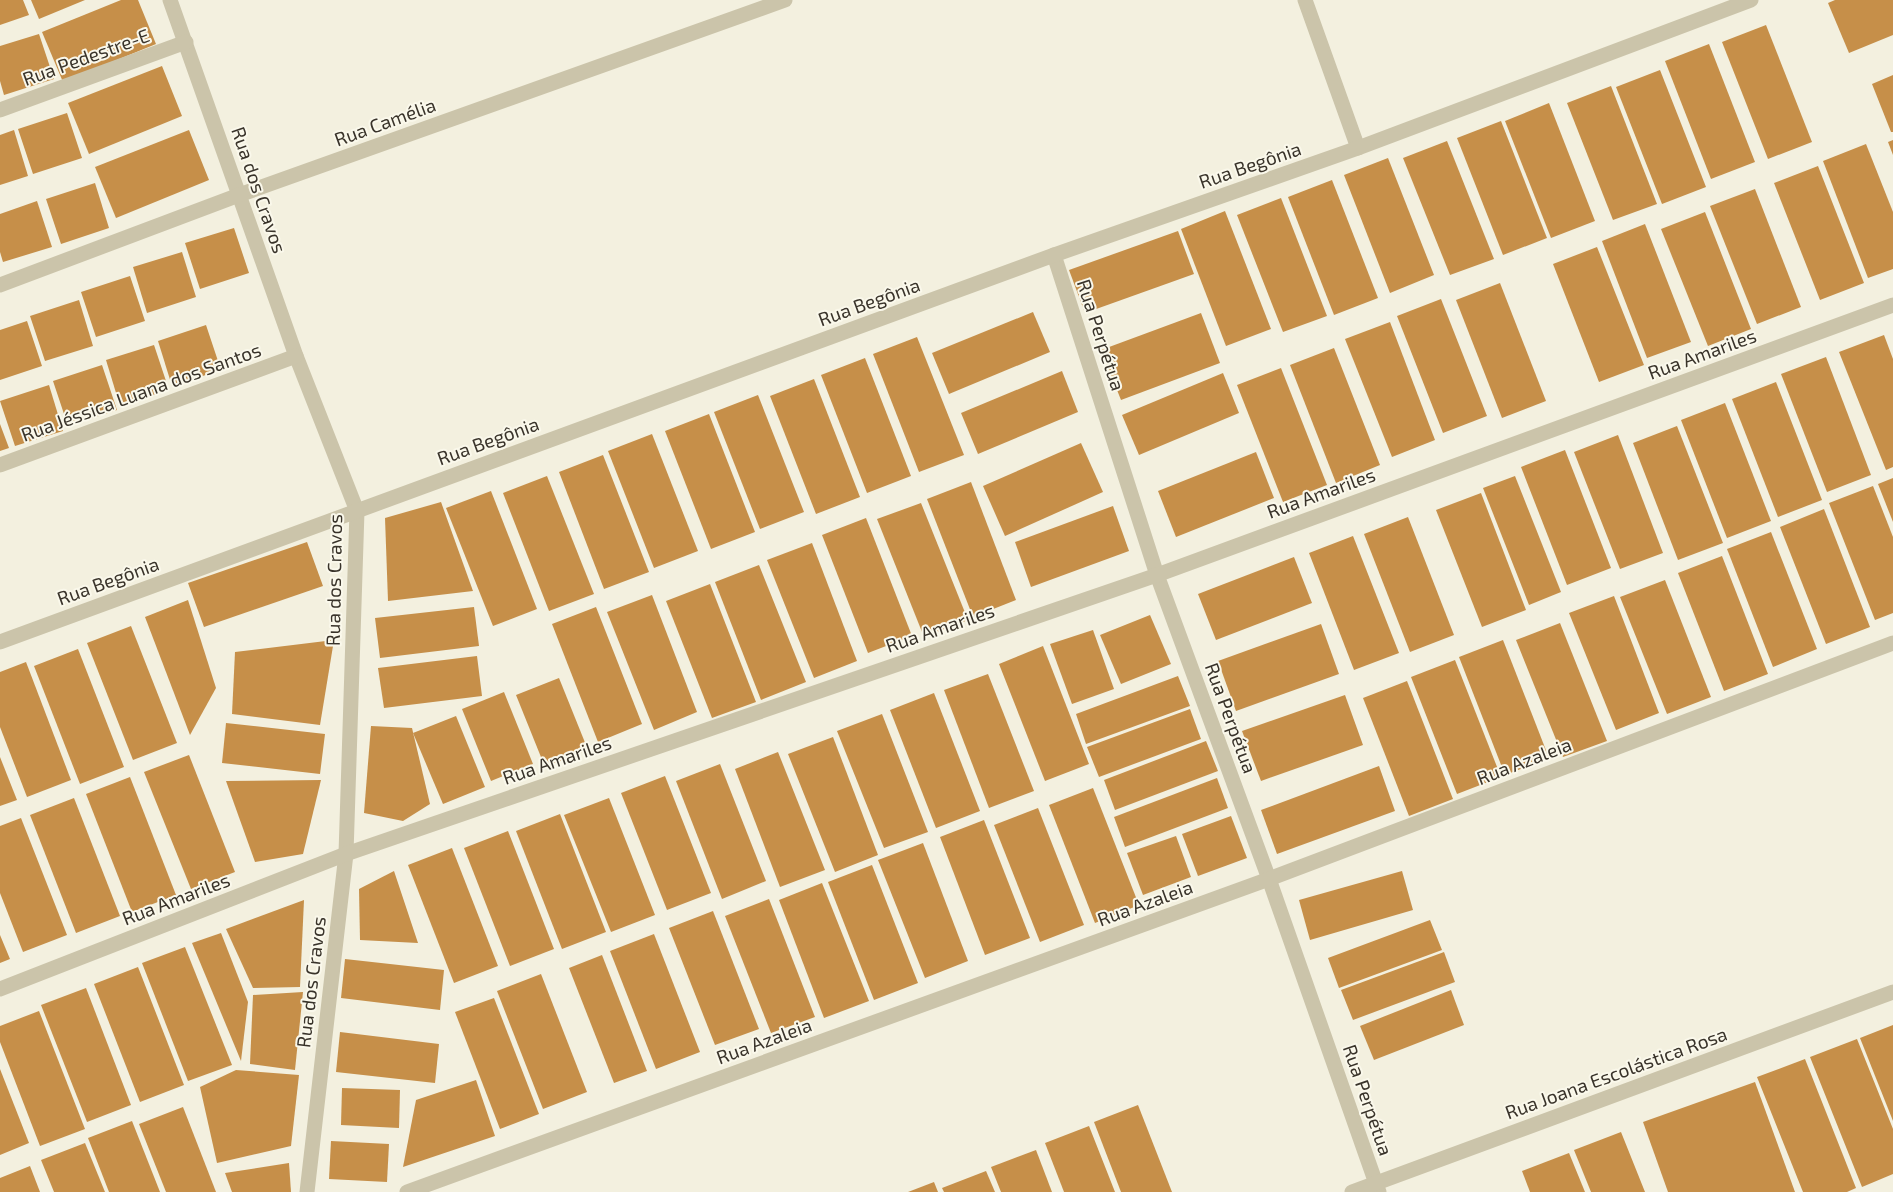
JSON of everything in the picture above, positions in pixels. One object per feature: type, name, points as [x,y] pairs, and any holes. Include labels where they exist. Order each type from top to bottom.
[{"type":"street","name":"Rua dos Cravos","points":[[170,0],[296,356],[357,511],[346,854],[307,1192]]},
{"type":"street","name":"Rua Camélia","points":[[0,285],[239,195],[785,0]]},
{"type":"street","points":[[1305,0],[1358,148]]},
{"type":"street","name":"Rua Begônia","points":[[0,642],[1054,255],[1358,148],[1751,0]]},
{"type":"street","name":"Rua Pedestre-E","points":[[0,110],[186,42]]},
{"type":"street","name":"Rua Perpétua","points":[[1054,255],[1157,575],[1269,879],[1378,1188]]},
{"type":"street","name":"Rua Amariles","points":[[0,989],[346,854],[1157,575],[1893,305]]},
{"type":"street","name":"Rua Jéssica Luana dos Santos","points":[[0,465],[296,356]]},
{"type":"street","name":"Rua Azaleia","points":[[407,1192],[1269,879],[1893,643]]},
{"type":"street","name":"Rua Joana Escolástica Rosa","points":[[1352,1192],[1378,1188],[1893,992]]},
{"type":"building","points":[[0,0],[23,0],[29,15],[0,25]]},
{"type":"building","points":[[31,0],[85,0],[39,19]]},
{"type":"building","points":[[121,0],[138,0],[156,44],[63,82],[42,32]]},
{"type":"building","points":[[1835,0],[1893,0],[1893,35],[1849,53],[1828,3]]},
{"type":"building","points":[[1766,25],[1812,142],[1768,159],[1722,42]]},
{"type":"building","points":[[39,34],[54,79],[4,95],[0,81],[0,46]]},
{"type":"building","points":[[1709,44],[1755,162],[1711,179],[1665,61]]},
{"type":"building","points":[[162,66],[182,116],[89,154],[68,103]]},
{"type":"building","points":[[1660,70],[1706,187],[1662,204],[1616,87]]},
{"type":"building","points":[[1893,75],[1893,132],[1891,132],[1872,84]]},
{"type":"building","points":[[1611,86],[1657,204],[1613,220],[1567,103]]},
{"type":"building","points":[[1549,103],[1595,221],[1551,238],[1505,121]]},
{"type":"building","points":[[67,113],[82,158],[33,174],[18,129]]},
{"type":"building","points":[[1501,121],[1547,238],[1503,255],[1457,138]]},
{"type":"building","points":[[14,130],[28,176],[0,185],[0,135]]},
{"type":"building","points":[[189,130],[209,180],[116,218],[95,167]]},
{"type":"building","points":[[1893,140],[1893,155],[1888,142]]},
{"type":"building","points":[[1447,141],[1494,259],[1450,275],[1403,158]]},
{"type":"building","points":[[1866,144],[1893,212],[1893,269],[1868,278],[1823,161]]},
{"type":"building","points":[[1388,158],[1434,275],[1390,293],[1344,175]]},
{"type":"building","points":[[1818,166],[1864,283],[1820,300],[1774,183]]},
{"type":"building","points":[[1332,180],[1378,298],[1334,315],[1288,197]]},
{"type":"building","points":[[95,183],[109,228],[61,244],[46,199]]},
{"type":"building","points":[[1755,189],[1801,307],[1757,324],[1710,206]]},
{"type":"building","points":[[1281,198],[1327,316],[1283,332],[1237,215]]},
{"type":"building","points":[[37,201],[52,247],[3,262],[0,252],[0,214]]},
{"type":"building","points":[[1225,211],[1271,329],[1226,346],[1181,229]]},
{"type":"building","points":[[1705,212],[1751,329],[1708,346],[1661,229]]},
{"type":"building","points":[[1645,224],[1691,342],[1647,358],[1602,241]]},
{"type":"building","points":[[234,228],[249,273],[200,289],[185,243]]},
{"type":"building","points":[[1178,231],[1194,274],[1085,313],[1069,270]]},
{"type":"building","points":[[1597,247],[1644,365],[1599,382],[1553,264]]},
{"type":"building","points":[[182,252],[196,297],[147,313],[133,267]]},
{"type":"building","points":[[130,276],[145,321],[96,337],[81,292]]},
{"type":"building","points":[[1500,283],[1546,401],[1502,418],[1456,300]]},
{"type":"building","points":[[1441,299],[1487,416],[1443,433],[1397,316]]},
{"type":"building","points":[[79,300],[93,346],[45,361],[30,316]]},
{"type":"building","points":[[1033,312],[1050,352],[949,394],[932,353]]},
{"type":"building","points":[[1201,313],[1220,363],[1121,400],[1101,350]]},
{"type":"building","points":[[27,321],[42,366],[0,380],[0,330]]},
{"type":"building","points":[[1390,322],[1435,440],[1392,457],[1345,339]]},
{"type":"building","points":[[206,325],[221,370],[172,386],[158,341]]},
{"type":"building","points":[[1884,335],[1893,359],[1893,467],[1886,470],[1839,352]]},
{"type":"building","points":[[917,337],[964,455],[919,472],[873,354]]},
{"type":"building","points":[[154,345],[169,390],[120,406],[106,360]]},
{"type":"building","points":[[1334,348],[1380,465],[1336,483],[1290,365]]},
{"type":"building","points":[[1826,357],[1871,475],[1827,492],[1781,374]]},
{"type":"building","points":[[865,358],[911,476],[867,493],[821,375]]},
{"type":"building","points":[[102,365],[117,410],[68,426],[53,381]]},
{"type":"building","points":[[1281,368],[1327,485],[1283,502],[1237,385]]},
{"type":"building","points":[[1062,371],[1078,412],[978,454],[961,413]]},
{"type":"building","points":[[1223,373],[1239,413],[1139,455],[1122,415]]},
{"type":"building","points":[[814,379],[860,497],[816,514],[770,396]]},
{"type":"building","points":[[1776,382],[1822,500],[1778,517],[1732,399]]},
{"type":"building","points":[[49,385],[63,431],[15,446],[0,401]]},
{"type":"building","points":[[758,395],[804,512],[760,529],[714,412]]},
{"type":"building","points":[[1725,403],[1771,521],[1727,538],[1681,420]]},
{"type":"building","points":[[709,414],[755,532],[711,549],[665,431]]},
{"type":"building","points":[[0,424],[9,448],[0,451]]},
{"type":"building","points":[[1677,426],[1723,543],[1678,560],[1633,443]]},
{"type":"building","points":[[652,434],[698,551],[654,568],[608,451]]},
{"type":"building","points":[[1618,435],[1663,553],[1620,569],[1574,452]]},
{"type":"building","points":[[1081,443],[1103,492],[1005,536],[983,486]]},
{"type":"building","points":[[1565,450],[1611,568],[1567,585],[1521,467]]},
{"type":"building","points":[[1256,452],[1274,498],[1176,537],[1158,491]]},
{"type":"building","points":[[603,455],[649,572],[604,589],[559,472]]},
{"type":"building","points":[[547,476],[594,594],[549,611],[503,493]]},
{"type":"building","points":[[1515,476],[1561,592],[1529,605],[1483,488]]},
{"type":"building","points":[[1893,478],[1893,522],[1878,484]]},
{"type":"building","points":[[971,482],[1016,600],[973,617],[927,499]]},
{"type":"building","points":[[1873,486],[1893,537],[1893,613],[1875,620],[1829,503]]},
{"type":"building","points":[[491,491],[537,609],[493,626],[446,508]]},
{"type":"building","points":[[1481,493],[1526,610],[1482,627],[1436,510]]},
{"type":"building","points":[[441,502],[473,591],[388,601],[385,518]]},
{"type":"building","points":[[921,503],[968,620],[924,637],[877,519]]},
{"type":"building","points":[[1113,506],[1129,551],[1031,587],[1015,542]]},
{"type":"building","points":[[1824,509],[1870,627],[1826,644],[1780,527]]},
{"type":"building","points":[[1408,517],[1454,635],[1410,652],[1364,534]]},
{"type":"building","points":[[866,518],[912,636],[868,653],[822,535]]},
{"type":"building","points":[[1771,532],[1817,649],[1773,667],[1727,549]]},
{"type":"building","points":[[1353,536],[1399,653],[1354,670],[1309,553]]},
{"type":"building","points":[[307,542],[323,586],[204,627],[188,583]]},
{"type":"building","points":[[812,543],[857,661],[814,678],[767,560]]},
{"type":"building","points":[[1722,556],[1768,674],[1724,691],[1678,573]]},
{"type":"building","points":[[1294,557],[1312,603],[1216,640],[1198,594]]},
{"type":"building","points":[[759,565],[806,682],[761,700],[715,582]]},
{"type":"building","points":[[1665,580],[1711,697],[1667,714],[1620,597]]},
{"type":"building","points":[[710,584],[756,702],[712,718],[666,601]]},
{"type":"building","points":[[652,595],[697,712],[654,730],[607,612]]},
{"type":"building","points":[[1614,596],[1659,713],[1616,730],[1569,613]]},
{"type":"building","points":[[188,600],[216,688],[190,735],[145,617]]},
{"type":"building","points":[[474,607],[479,646],[380,658],[375,618]]},
{"type":"building","points":[[596,607],[642,724],[598,742],[552,624]]},
{"type":"building","points":[[1150,615],[1171,664],[1121,684],[1100,635]]},
{"type":"building","points":[[1560,623],[1607,741],[1563,757],[1516,640]]},
{"type":"building","points":[[1321,624],[1339,674],[1236,711],[1218,661]]},
{"type":"building","points":[[131,626],[177,743],[133,760],[87,643]]},
{"type":"building","points":[[1093,630],[1114,689],[1072,704],[1050,644]]},
{"type":"building","points":[[334,640],[320,725],[232,714],[235,652]]},
{"type":"building","points":[[1503,640],[1549,758],[1505,775],[1459,657]]},
{"type":"building","points":[[1043,646],[1089,764],[1045,781],[999,664]]},
{"type":"building","points":[[78,649],[124,767],[80,784],[34,666]]},
{"type":"building","points":[[477,656],[482,696],[384,708],[378,668]]},
{"type":"building","points":[[1455,660],[1501,777],[1457,794],[1411,677]]},
{"type":"building","points":[[26,662],[71,780],[27,797],[0,727],[0,672]]},
{"type":"building","points":[[988,674],[1034,791],[989,808],[944,690]]},
{"type":"building","points":[[1178,676],[1190,706],[1086,744],[1076,714]]},
{"type":"building","points":[[559,678],[588,750],[545,767],[516,695]]},
{"type":"building","points":[[1407,681],[1453,799],[1409,816],[1363,698]]},
{"type":"building","points":[[504,692],[533,764],[491,781],[462,709]]},
{"type":"building","points":[[934,693],[980,811],[936,828],[890,710]]},
{"type":"building","points":[[1345,695],[1363,745],[1261,781],[1242,731]]},
{"type":"building","points":[[1190,709],[1201,739],[1099,777],[1087,747]]},
{"type":"building","points":[[882,714],[928,832],[884,848],[837,731]]},
{"type":"building","points":[[456,716],[485,787],[443,804],[413,733]]},
{"type":"building","points":[[226,723],[325,734],[320,774],[222,763]]},
{"type":"building","points":[[371,726],[412,728],[430,804],[403,821],[364,813]]},
{"type":"building","points":[[833,737],[878,855],[835,872],[788,754]]},
{"type":"building","points":[[1206,741],[1218,771],[1115,810],[1104,780]]},
{"type":"building","points":[[778,752],[825,870],[780,887],[735,769]]},
{"type":"building","points":[[189,755],[235,872],[191,889],[144,772]]},
{"type":"building","points":[[0,757],[17,800],[0,806]]},
{"type":"building","points":[[720,764],[766,881],[722,899],[676,781]]},
{"type":"building","points":[[1379,766],[1395,811],[1277,854],[1261,810]]},
{"type":"building","points":[[665,776],[711,893],[667,910],[621,793]]},
{"type":"building","points":[[130,777],[176,895],[132,912],[86,794]]},
{"type":"building","points":[[1217,778],[1228,808],[1125,847],[1114,817]]},
{"type":"building","points":[[321,780],[303,854],[255,862],[226,781]]},
{"type":"building","points":[[1093,788],[1139,905],[1095,923],[1049,805]]},
{"type":"building","points":[[74,798],[120,916],[76,933],[30,815]]},
{"type":"building","points":[[609,798],[655,915],[611,932],[564,815]]},
{"type":"building","points":[[1038,808],[1084,925],[1040,942],[994,825]]},
{"type":"building","points":[[560,814],[606,932],[562,949],[516,831]]},
{"type":"building","points":[[1231,816],[1247,858],[1198,876],[1182,834]]},
{"type":"building","points":[[21,818],[67,935],[23,952],[0,893],[0,826]]},
{"type":"building","points":[[984,820],[1030,938],[985,955],[940,837]]},
{"type":"building","points":[[508,831],[554,949],[510,966],[464,848]]},
{"type":"building","points":[[1176,836],[1191,877],[1143,895],[1127,853]]},
{"type":"building","points":[[923,843],[968,961],[925,978],[878,860]]},
{"type":"building","points":[[452,848],[498,966],[454,983],[408,865]]},
{"type":"building","points":[[872,865],[918,983],[874,1000],[828,882]]},
{"type":"building","points":[[394,871],[418,943],[360,940],[359,889]]},
{"type":"building","points":[[1402,871],[1413,910],[1310,940],[1299,900]]},
{"type":"building","points":[[822,883],[869,1001],[824,1018],[779,900]]},
{"type":"building","points":[[769,899],[815,1017],[771,1033],[725,916]]},
{"type":"building","points":[[304,900],[300,987],[253,988],[226,929]]},
{"type":"building","points":[[713,911],[759,1029],[715,1045],[669,928]]},
{"type":"building","points":[[1430,920],[1442,950],[1339,988],[1328,958]]},
{"type":"building","points":[[221,933],[248,1002],[241,1061],[192,943]]},
{"type":"building","points":[[654,934],[700,1052],[656,1069],[610,951]]},
{"type":"building","points":[[0,935],[10,959],[0,963]]},
{"type":"building","points":[[185,947],[232,1065],[188,1081],[142,963]]},
{"type":"building","points":[[1444,952],[1455,982],[1353,1020],[1341,990]]},
{"type":"building","points":[[602,955],[647,1071],[614,1083],[569,968]]},
{"type":"building","points":[[345,959],[444,970],[440,1010],[341,998]]},
{"type":"building","points":[[138,967],[184,1085],[140,1102],[94,984]]},
{"type":"building","points":[[541,974],[587,1092],[543,1109],[497,991]]},
{"type":"building","points":[[86,988],[131,1105],[87,1122],[41,1005]]},
{"type":"building","points":[[1451,990],[1464,1025],[1374,1060],[1360,1026]]},
{"type":"building","points":[[303,992],[295,1070],[250,1064],[253,995]]},
{"type":"building","points":[[494,998],[539,1114],[500,1129],[455,1012]]},
{"type":"building","points":[[39,1011],[85,1129],[40,1146],[0,1042],[0,1026]]},
{"type":"building","points":[[1893,1025],[1893,1121],[1860,1038]]},
{"type":"building","points":[[340,1032],[439,1044],[435,1083],[336,1072]]},
{"type":"building","points":[[1857,1039],[1893,1129],[1893,1174],[1862,1187],[1810,1057]]},
{"type":"building","points":[[1805,1059],[1856,1188],[1847,1192],[1803,1192],[1757,1077]]},
{"type":"building","points":[[0,1069],[29,1143],[0,1155]]},
{"type":"building","points":[[236,1070],[299,1075],[291,1146],[217,1163],[200,1087]]},
{"type":"building","points":[[476,1080],[495,1136],[403,1167],[416,1100]]},
{"type":"building","points":[[1755,1082],[1795,1192],[1668,1192],[1643,1122]]},
{"type":"building","points":[[342,1088],[400,1090],[399,1128],[341,1125]]},
{"type":"building","points":[[1138,1105],[1172,1192],[1121,1192],[1094,1122]]},
{"type":"building","points":[[183,1107],[216,1192],[166,1192],[139,1124]]},
{"type":"building","points":[[132,1121],[160,1192],[109,1192],[88,1138]]},
{"type":"building","points":[[1089,1126],[1115,1192],[1064,1192],[1045,1143]]},
{"type":"building","points":[[1621,1132],[1645,1192],[1591,1192],[1574,1150]]},
{"type":"building","points":[[331,1141],[389,1144],[387,1182],[329,1179]]},
{"type":"building","points":[[85,1143],[105,1192],[54,1192],[41,1160]]},
{"type":"building","points":[[1036,1150],[1052,1192],[1001,1192],[991,1167]]},
{"type":"building","points":[[1569,1153],[1585,1192],[1530,1192],[1522,1171]]},
{"type":"building","points":[[289,1163],[291,1192],[232,1192],[225,1173]]},
{"type":"building","points":[[30,1166],[40,1192],[0,1192],[0,1178]]},
{"type":"building","points":[[986,1171],[995,1192],[944,1192],[942,1188]]},
{"type":"building","points":[[934,1182],[938,1192],[908,1192]]}]
